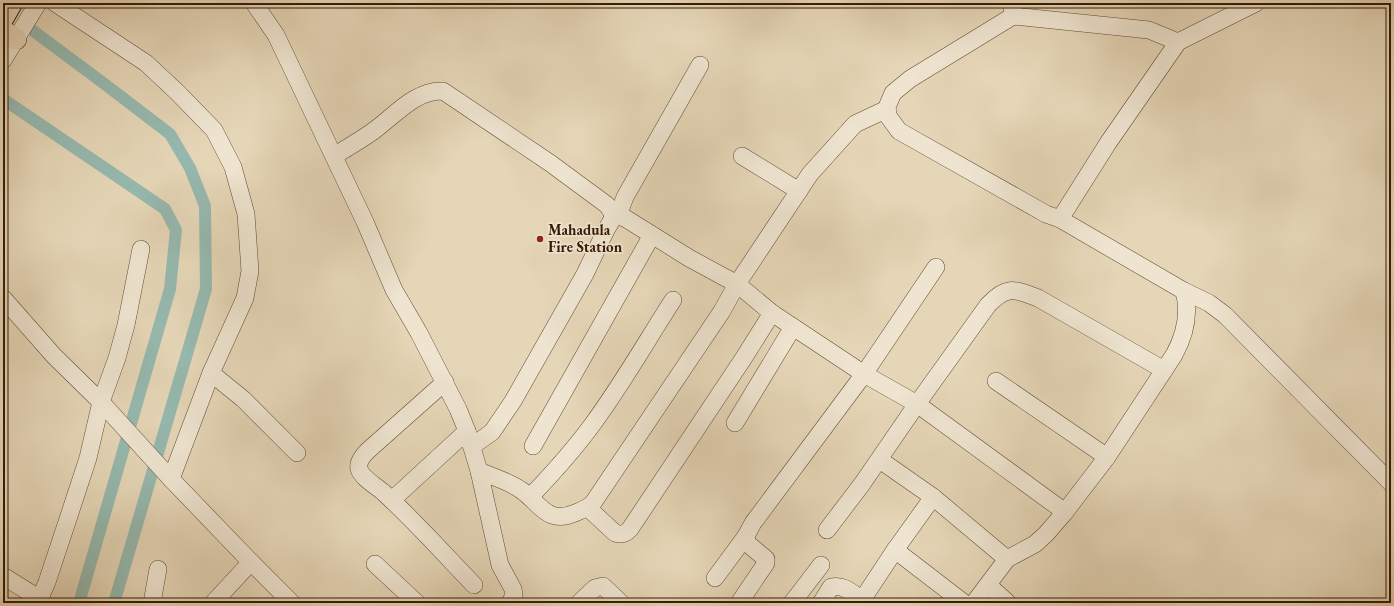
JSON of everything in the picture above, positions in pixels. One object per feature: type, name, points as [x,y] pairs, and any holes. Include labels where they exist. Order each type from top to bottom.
[{"type":"highway","points":[[3,17],[11,3]]},
{"type":"street","points":[[3,60],[9,35],[38,3]]},
{"type":"street","points":[[55,3],[146,63],[214,130],[233,167],[246,214],[250,271],[245,298],[167,475]]},
{"type":"street","points":[[254,3],[276,35],[365,222],[394,290],[445,382],[468,436],[479,471],[500,565],[513,589],[514,595],[510,603]]},
{"type":"street","points":[[1060,219],[1108,143],[1178,42],[1256,3]]},
{"type":"street","points":[[1178,42],[1149,30],[1013,9],[910,79],[893,93],[887,109],[888,116],[899,131],[1046,214],[1060,219],[1184,291],[1209,303],[1225,315],[1391,482]]},
{"type":"street","points":[[468,436],[478,442],[492,432],[513,401],[585,274],[606,230],[616,217],[625,198],[700,65]]},
{"type":"street","points":[[334,156],[375,130],[417,97],[433,90],[443,91],[550,163],[607,205],[616,217],[625,218],[689,258],[737,284],[772,313],[864,374],[917,404],[1065,512]]},
{"type":"street","points":[[479,471],[508,482],[530,497],[547,513],[557,518],[566,517],[588,508],[593,503],[722,311],[737,284],[810,174],[855,124],[887,109]]},
{"type":"street","points":[[742,156],[799,191]]},
{"type":"street","points":[[533,446],[652,235]]},
{"type":"street","points":[[3,576],[39,601],[47,582],[88,458],[101,402],[117,358],[126,325],[141,250]]},
{"type":"street","points":[[715,578],[746,536],[753,523],[864,374],[936,267]]},
{"type":"street","points":[[827,530],[880,460],[917,404],[988,305],[997,295],[1006,291],[1019,291],[1038,298],[1164,370]]},
{"type":"street","points":[[974,603],[1007,559],[1035,544],[1046,534],[1065,512],[1107,457],[1181,342],[1186,320],[1187,301],[1184,291]]},
{"type":"street","points":[[3,298],[54,356],[101,402],[167,475],[292,603]]},
{"type":"street","points":[[530,497],[561,464],[591,426],[673,300]]},
{"type":"street","points":[[588,508],[615,533],[621,535],[626,534],[772,313]]},
{"type":"street","points":[[735,423],[793,327]]},
{"type":"street","points":[[211,373],[243,399],[297,453]]},
{"type":"street","points":[[996,381],[1107,457]]},
{"type":"street","points":[[445,382],[373,446],[363,456],[359,463],[359,468],[362,474],[392,500],[474,585]]},
{"type":"street","points":[[392,500],[468,436]]},
{"type":"street","points":[[880,460],[933,497],[1007,559]]},
{"type":"street","points":[[821,603],[831,588],[836,586],[843,587],[864,602],[895,550],[933,497]]},
{"type":"street","points":[[739,603],[766,563],[766,559],[747,543],[746,536]]},
{"type":"street","points":[[895,550],[964,603]]},
{"type":"street","points":[[213,603],[251,562]]},
{"type":"street","points":[[375,564],[417,603]]},
{"type":"street","points":[[792,603],[820,565]]},
{"type":"street","points":[[152,603],[158,569]]},
{"type":"street","points":[[988,585],[1008,603]]},
{"type":"street","points":[[579,603],[595,588],[603,586],[621,603]]},
{"type":"waterway","points":[[28,27],[170,134],[190,168],[205,206],[206,289],[114,603]]},
{"type":"waterway","points":[[3,99],[165,209],[176,230],[170,289],[79,603]]},
{"type":"place","name":"Mahadula Fire Station","points":[[540,239]]}]
